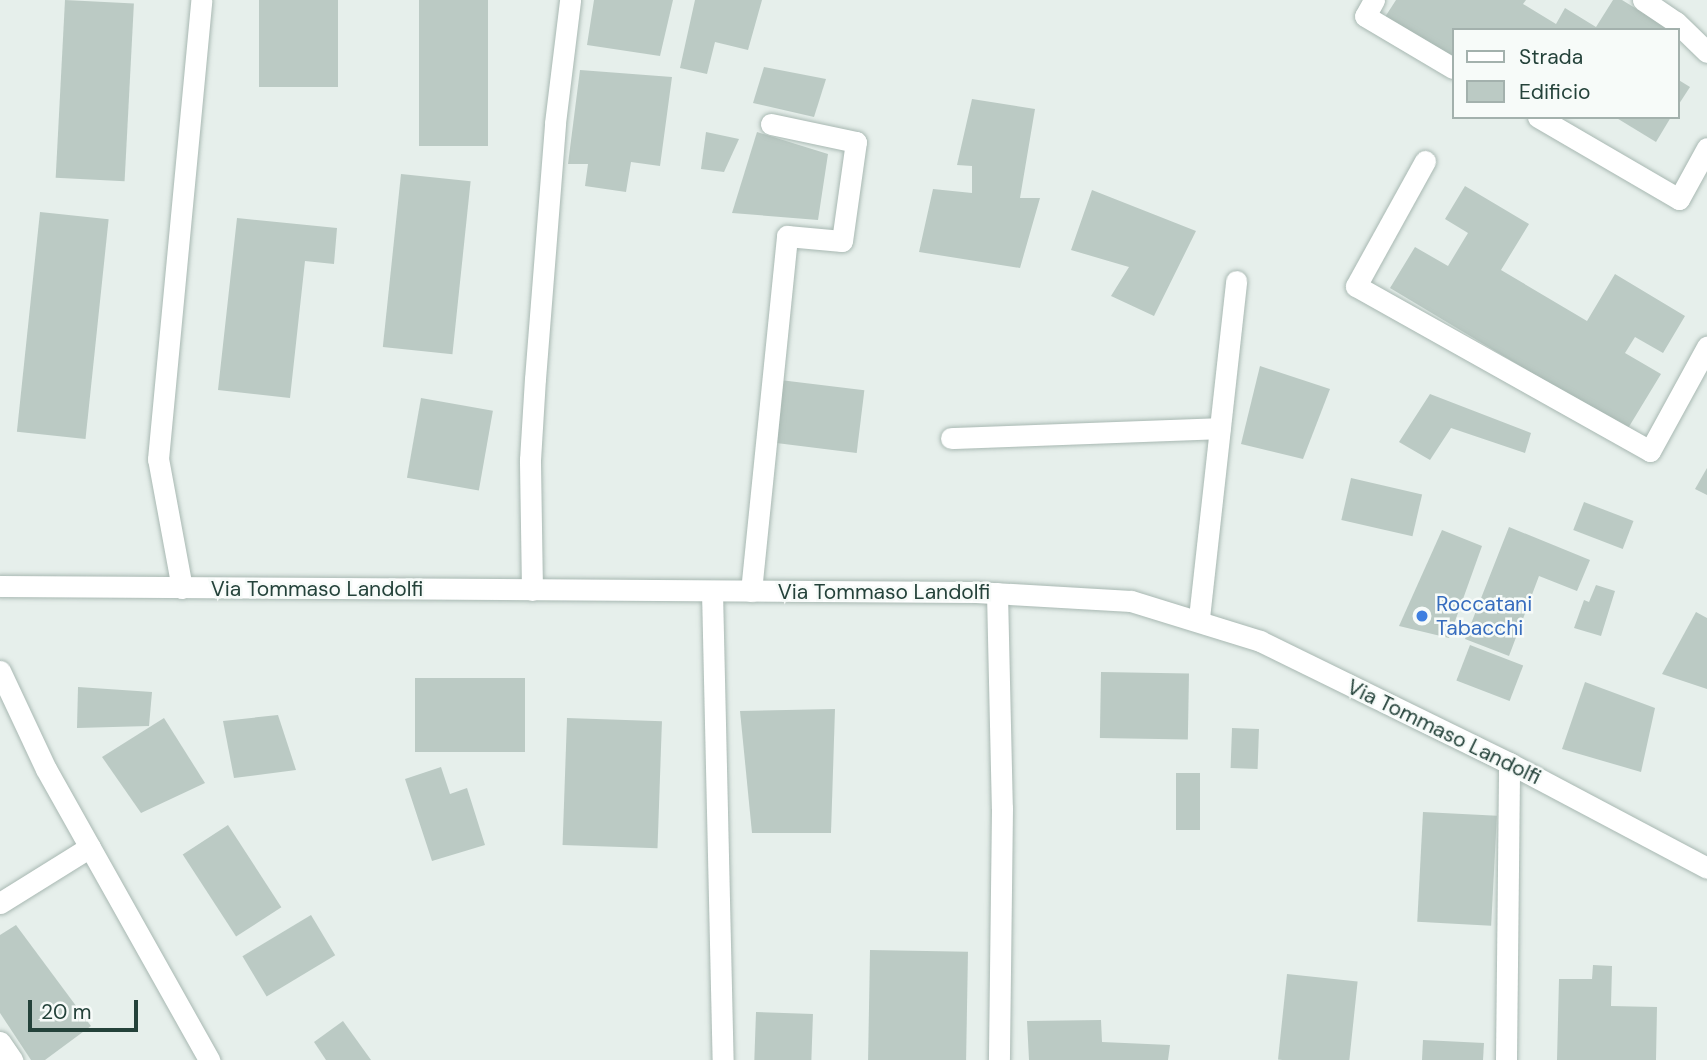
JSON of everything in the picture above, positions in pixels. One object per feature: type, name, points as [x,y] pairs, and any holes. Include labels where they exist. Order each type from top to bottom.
[{"type":"street","points":[[182,588],[158,459],[201,0]]},
{"type":"street","points":[[532,590],[530,460],[535,379],[555,122],[570,0]]},
{"type":"street","points":[[1374,0],[1365,16],[1452,67]]},
{"type":"street","points":[[1643,0],[1676,22],[1707,52]]},
{"type":"street","points":[[1541,119],[1679,199],[1707,148]]},
{"type":"street","points":[[751,591],[787,236],[842,241],[856,142],[771,124]]},
{"type":"street","points":[[1425,161],[1356,286],[1650,451],[1707,347]]},
{"type":"street","points":[[1199,618],[1236,281]]},
{"type":"street","points":[[951,438],[1220,428]]},
{"type":"street","name":"Via Tommaso Landolfi","points":[[0,586],[997,593],[1131,601],[1199,618],[1260,641],[1509,763],[1707,867]]},
{"type":"street","points":[[712,591],[723,1060]]},
{"type":"street","points":[[997,593],[1002,808],[999,1060]]},
{"type":"street","points":[[0,671],[46,769],[209,1060]]},
{"type":"street","points":[[1506,1060],[1509,763]]},
{"type":"street","points":[[0,903],[90,848]]},
{"type":"street","points":[[0,1042],[12,1060]]},
{"type":"building","points":[[65,0],[134,4],[125,181],[56,178]]},
{"type":"building","points":[[259,0],[338,0],[338,87],[259,87]]},
{"type":"building","points":[[419,0],[488,0],[488,146],[419,146]]},
{"type":"building","points":[[594,0],[673,0],[660,56],[587,45]]},
{"type":"building","points":[[695,0],[762,0],[748,50],[715,42],[707,74],[680,68]]},
{"type":"building","points":[[1396,0],[1526,0],[1523,4],[1556,24],[1565,8],[1596,27],[1613,0],[1622,0],[1668,28],[1452,28],[1452,58],[1385,17]]},
{"type":"building","points":[[764,67],[826,79],[814,117],[753,103]]},
{"type":"building","points":[[580,70],[672,77],[660,166],[631,162],[626,192],[585,186],[588,164],[568,164]]},
{"type":"building","points":[[1679,80],[1690,87],[1679,104]]},
{"type":"building","points":[[972,99],[1035,109],[1020,198],[1040,198],[1020,268],[919,252],[933,189],[972,193],[972,166],[957,165]]},
{"type":"building","points":[[1618,119],[1670,119],[1656,142]]},
{"type":"building","points":[[706,132],[739,139],[724,172],[701,169]]},
{"type":"building","points":[[757,132],[828,154],[818,220],[732,213]]},
{"type":"building","points":[[401,174],[471,181],[452,354],[383,347]]},
{"type":"building","points":[[1465,186],[1529,224],[1501,270],[1587,321],[1615,274],[1685,316],[1663,353],[1635,337],[1625,353],[1661,374],[1627,430],[1390,288],[1415,247],[1448,266],[1468,233],[1445,219]]},
{"type":"building","points":[[1092,190],[1196,231],[1154,316],[1111,296],[1129,267],[1071,250]]},
{"type":"building","points":[[40,212],[109,219],[86,439],[17,432]]},
{"type":"building","points":[[237,218],[337,228],[334,264],[305,261],[290,398],[218,390]]},
{"type":"building","points":[[1260,366],[1330,389],[1303,459],[1241,444]]},
{"type":"building","points":[[780,380],[864,390],[857,453],[772,443]]},
{"type":"building","points":[[1430,394],[1531,433],[1525,453],[1451,428],[1430,460],[1399,442]]},
{"type":"building","points":[[421,398],[493,411],[479,490],[407,478]]},
{"type":"building","points":[[1707,468],[1707,495],[1695,489]]},
{"type":"building","points":[[1351,478],[1422,494],[1412,536],[1341,520]]},
{"type":"building","points":[[1584,502],[1633,521],[1623,549],[1573,530]]},
{"type":"building","points":[[1509,527],[1590,560],[1577,591],[1539,576],[1509,656],[1465,639]]},
{"type":"building","points":[[1442,530],[1482,546],[1449,638],[1399,626]]},
{"type":"building","points":[[1596,585],[1615,591],[1601,636],[1574,628],[1584,600],[1589,602]]},
{"type":"building","points":[[1696,612],[1707,618],[1707,689],[1662,674]]},
{"type":"building","points":[[1470,645],[1523,665],[1510,701],[1456,680]]},
{"type":"building","points":[[1101,672],[1189,674],[1188,740],[1100,738]]},
{"type":"building","points":[[415,678],[525,678],[525,752],[415,752]]},
{"type":"building","points":[[1585,682],[1655,708],[1641,772],[1562,749]]},
{"type":"building","points":[[78,687],[152,692],[149,726],[77,728]]},
{"type":"building","points":[[835,709],[831,833],[752,833],[740,711]]},
{"type":"building","points":[[278,715],[296,770],[234,778],[223,721]]},
{"type":"building","points":[[164,718],[205,783],[141,813],[102,757]]},
{"type":"building","points":[[567,718],[662,721],[658,848],[563,845]]},
{"type":"building","points":[[1232,728],[1259,729],[1258,769],[1231,768]]},
{"type":"building","points":[[441,767],[450,794],[467,788],[485,845],[432,861],[405,779]]},
{"type":"building","points":[[1176,773],[1200,773],[1200,830],[1176,830]]},
{"type":"building","points":[[1423,812],[1497,816],[1491,926],[1417,922]]},
{"type":"building","points":[[228,825],[281,907],[236,937],[183,854]]},
{"type":"building","points":[[311,915],[335,955],[267,996],[242,956]]},
{"type":"building","points":[[16,925],[91,1026],[45,1060],[31,1060],[0,1013],[0,935]]},
{"type":"building","points":[[870,950],[968,952],[966,1060],[868,1060]]},
{"type":"building","points":[[1593,965],[1612,966],[1611,1006],[1657,1007],[1656,1060],[1557,1060],[1559,979],[1592,979]]},
{"type":"building","points":[[1287,974],[1358,981],[1349,1060],[1278,1060]]},
{"type":"building","points":[[756,1012],[813,1014],[811,1060],[754,1060]]},
{"type":"building","points":[[1101,1020],[1102,1042],[1170,1045],[1168,1060],[1029,1060],[1027,1021]]},
{"type":"building","points":[[343,1021],[371,1060],[326,1060],[314,1042]]},
{"type":"building","points":[[1423,1040],[1484,1043],[1483,1060],[1422,1060]]},
{"type":"place","name":"Roccatani Tabacchi","points":[[1422,616]]}]
